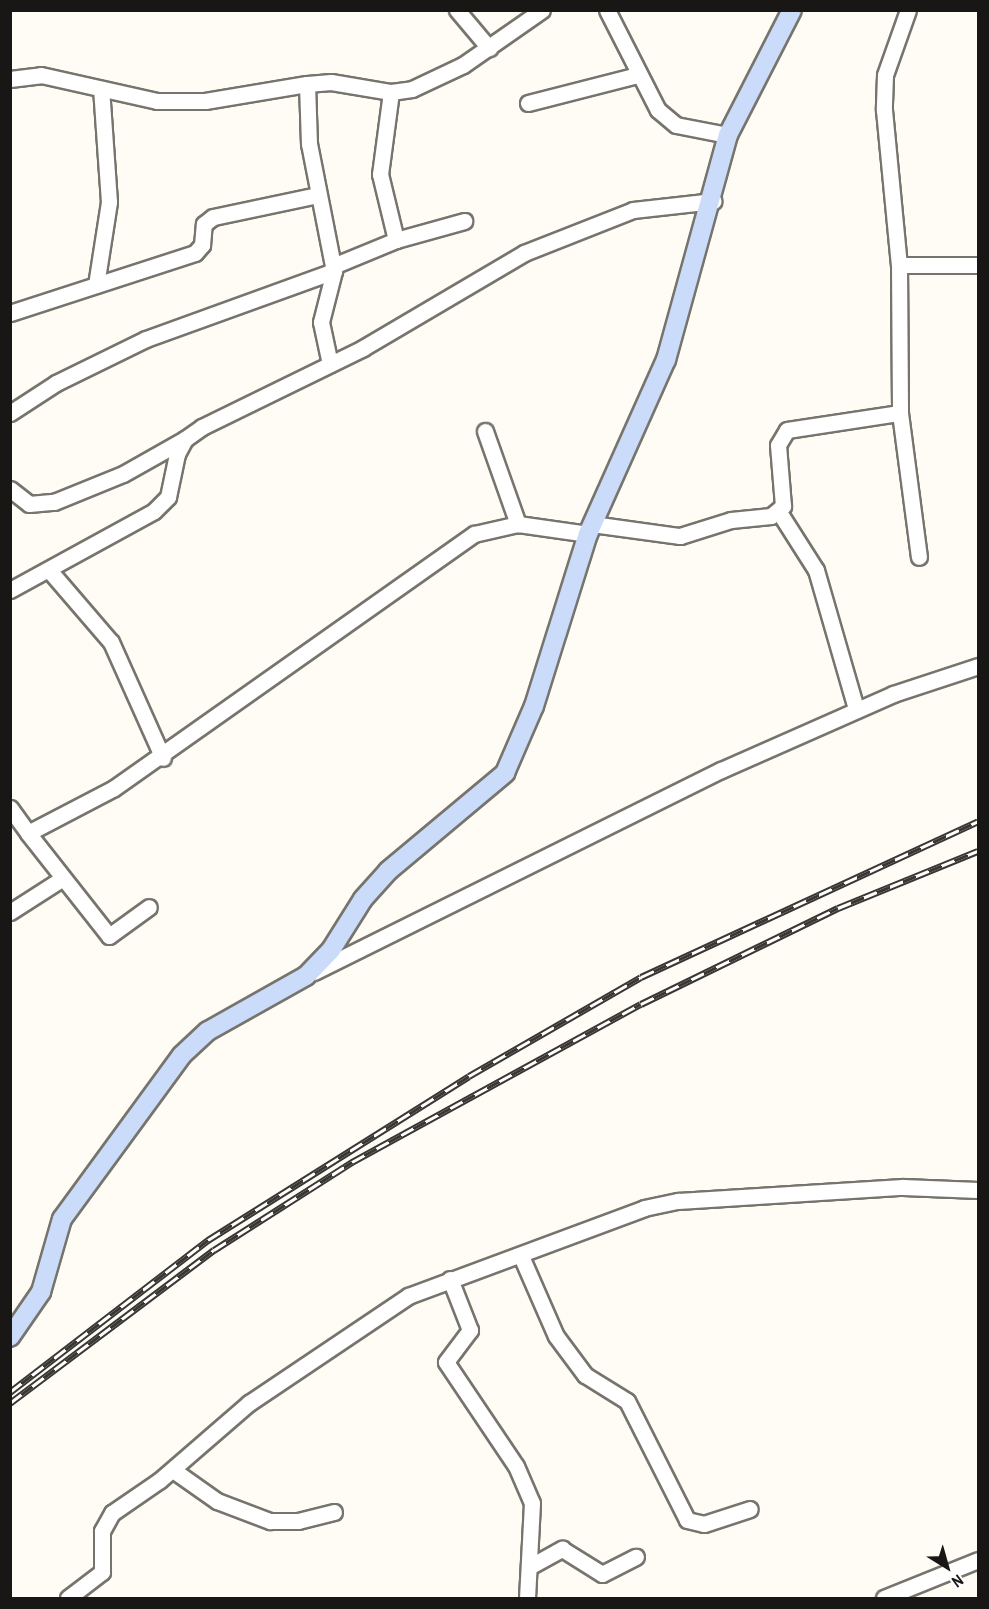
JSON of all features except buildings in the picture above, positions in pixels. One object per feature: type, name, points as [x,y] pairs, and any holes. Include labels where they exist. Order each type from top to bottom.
[{"type":"main road","points":[[10,1337],[41,1292],[62,1219],[148,1095],[208,1031],[306,976],[331,950],[363,899],[388,871],[505,773],[534,706],[590,529],[654,392],[713,201],[728,135],[792,10]]},
{"type":"street","points":[[457,10],[489,48]]},
{"type":"street","points":[[10,78],[41,75],[157,100],[205,100],[331,82],[391,92],[437,80],[489,48],[542,10]]},
{"type":"street","points":[[607,10],[638,75],[658,110],[676,125],[728,135]]},
{"type":"street","points":[[908,10],[885,75],[899,265],[900,413],[919,556]]},
{"type":"street","points":[[528,103],[638,75]]},
{"type":"street","points":[[307,84],[317,195],[334,268],[321,322],[330,364]]},
{"type":"street","points":[[96,285],[109,202],[101,89]]},
{"type":"street","points":[[391,92],[380,174],[396,240]]},
{"type":"street","points":[[10,313],[195,253],[202,245],[204,224],[213,217],[317,195]]},
{"type":"street","points":[[10,489],[29,504],[54,502],[113,478],[330,364],[524,254],[633,210],[713,201]]},
{"type":"street","points":[[10,413],[56,383],[146,339],[334,268],[396,240],[464,221]]},
{"type":"street","points":[[899,265],[978,265]]},
{"type":"street","points":[[856,709],[816,570],[779,512],[783,499],[778,445],[787,430],[900,413]]},
{"type":"street","points":[[485,431],[518,524]]},
{"type":"street","points":[[10,590],[154,511],[168,497],[185,439]]},
{"type":"street","points":[[27,833],[163,758],[450,549],[495,526],[518,524],[680,536],[731,520],[779,512]]},
{"type":"street","points":[[49,570],[111,642],[163,758]]},
{"type":"street","points":[[306,976],[594,830],[856,709],[978,666]]},
{"type":"street","points":[[10,808],[27,833],[109,936],[149,907]]},
{"type":"street","points":[[10,912],[63,878]]},
{"type":"street","points":[[68,1599],[102,1572],[102,1531],[112,1513],[173,1470],[213,1431],[323,1352],[408,1296],[450,1279],[521,1256],[644,1208],[678,1201],[903,1187],[978,1190]]},
{"type":"street","points":[[521,1256],[556,1336],[585,1375],[627,1401],[687,1520],[704,1524],[750,1509]]},
{"type":"street","points":[[450,1279],[470,1330],[446,1362],[526,1484],[532,1503],[527,1599]]},
{"type":"street","points":[[173,1470],[217,1501],[270,1521],[298,1521],[334,1512]]},
{"type":"street","points":[[529,1568],[562,1549],[602,1574],[636,1557]]},
{"type":"street","points":[[884,1599],[978,1560]]},
{"type":"railway","points":[[10,1392],[208,1240],[469,1076],[641,977],[978,821]]},
{"type":"railway","points":[[10,1403],[214,1250],[352,1162],[641,1004],[838,908],[978,851]]}]
